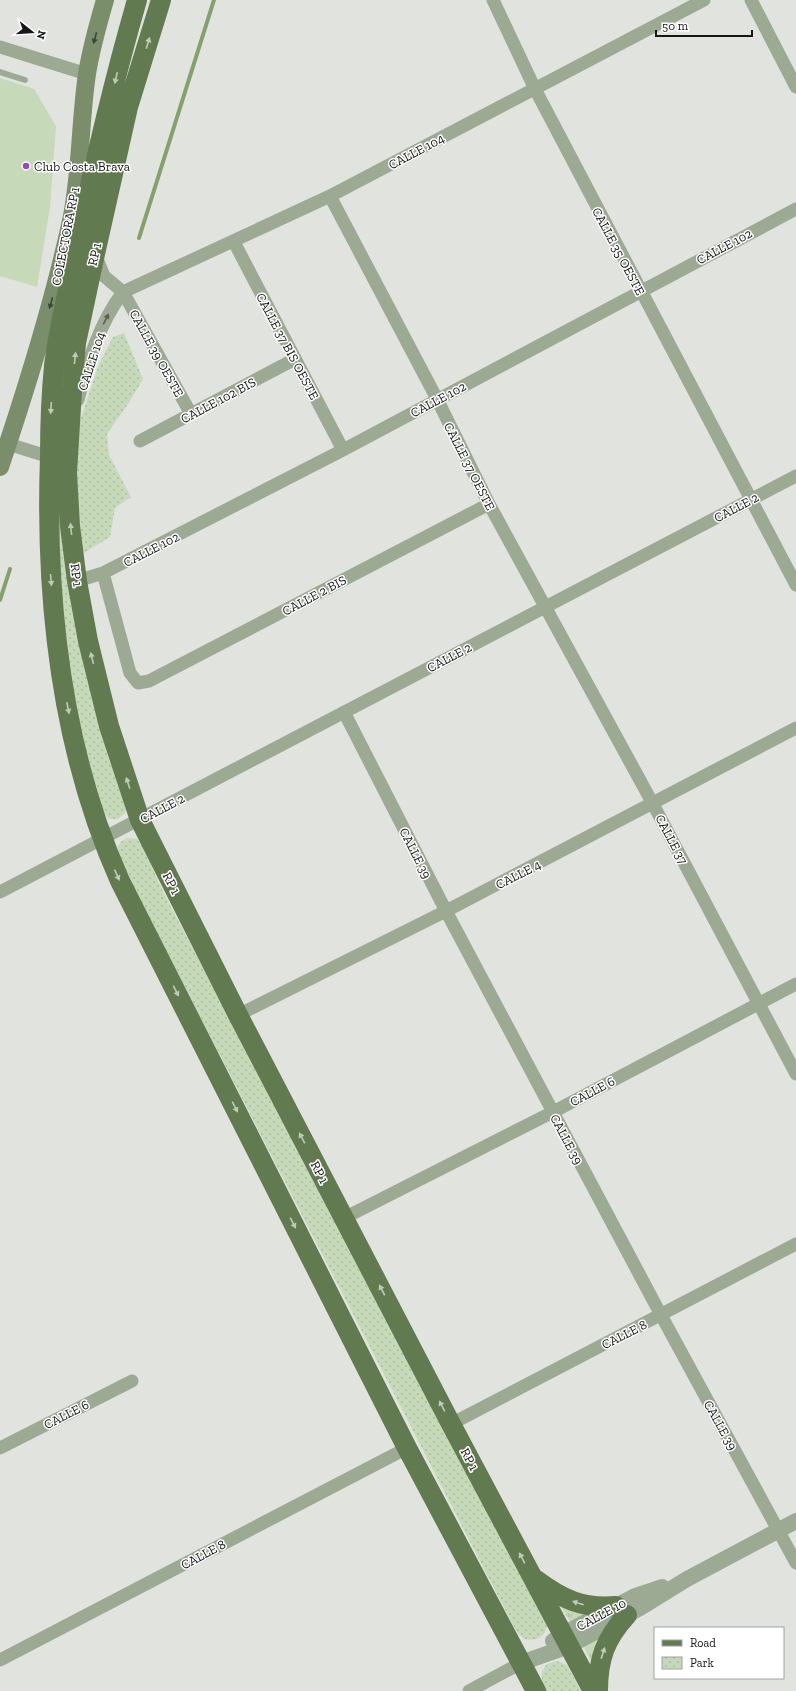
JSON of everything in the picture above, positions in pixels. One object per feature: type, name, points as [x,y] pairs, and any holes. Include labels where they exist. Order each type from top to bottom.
[{"type":"main road","name":"COLECTORA RP 1","points":[[0,467],[34,362],[54,292],[72,214],[87,74],[94,40],[105,0]]},
{"type":"main road","name":"RP 1","points":[[137,0],[96,156],[60,327],[52,393],[67,473],[70,526],[77,581],[88,641],[109,726],[140,820],[238,1015],[451,1424],[593,1691]]},
{"type":"main road","name":"RP 1","points":[[161,0],[128,107],[94,254],[76,344],[62,449],[48,497],[50,550],[58,648],[70,721],[102,839],[127,895],[407,1448],[536,1691]]},
{"type":"main road","points":[[533,1577],[553,1592],[570,1601],[594,1607],[621,1610],[600,1664],[598,1691]]},
{"type":"street","name":"CALLE 35 OESTE","points":[[493,0],[535,89],[796,585]]},
{"type":"street","name":"CALLE 104","points":[[62,449],[96,338],[112,306],[123,292],[234,242],[330,196],[704,0]]},
{"type":"street","points":[[751,0],[796,87]]},
{"type":"street","points":[[0,47],[87,74]]},
{"type":"street","name":"CALLE 37 OESTE","points":[[330,196],[437,399],[489,504],[545,607]]},
{"type":"street","name":"CALLE 102","points":[[77,581],[104,573],[343,450],[796,209]]},
{"type":"street","name":"CALLE 37 BIS OESTE","points":[[234,242],[343,450]]},
{"type":"street","points":[[94,254],[104,276],[123,292]]},
{"type":"street","name":"CALLE 39 OESTE","points":[[123,292],[191,414]]},
{"type":"street","name":"CALLE 102 BIS","points":[[140,441],[295,359]]},
{"type":"street","points":[[8,444],[62,449]]},
{"type":"street","name":"CALLE 2","points":[[0,892],[796,476]]},
{"type":"street","name":"CALLE 2 BIS","points":[[104,573],[130,673],[138,683],[149,681],[489,504]]},
{"type":"street","name":"CALLE 37","points":[[545,607],[653,804],[796,1074]]},
{"type":"street","name":"CALLE 39","points":[[344,712],[446,911],[660,1315],[796,1563]]},
{"type":"street","name":"CALLE 4","points":[[238,1015],[446,911],[796,728]]},
{"type":"street","name":"CALLE 6","points":[[344,1218],[553,1112],[796,984]]},
{"type":"street","name":"CALLE 8","points":[[451,1424],[796,1244]]},
{"type":"street","name":"CALLE 6","points":[[0,1448],[132,1381]]},
{"type":"street","name":"CALLE 8","points":[[0,1660],[407,1448]]},
{"type":"street","name":"CALLE 10","points":[[469,1691],[621,1610],[635,1596],[687,1579],[796,1521]]},
{"type":"lane","points":[[0,72],[26,80]]},
{"type":"green space","name":"Club Costa Brava","points":[[0,78],[34,89],[56,126],[50,207],[37,287],[0,276]]},
{"type":"green space","points":[[124,333],[143,379],[107,434],[109,455],[131,497],[115,508],[110,537],[77,557],[74,471],[79,424],[99,364],[113,337]]},
{"type":"green space","points":[[66,489],[126,809],[125,813],[118,819],[109,819],[103,812],[84,744],[65,647],[56,491]]},
{"type":"green space","points":[[128,838],[137,839],[143,846],[163,892],[546,1616],[547,1626],[543,1635],[530,1640],[524,1639],[516,1631],[118,857],[117,850],[120,843]]},
{"type":"green space","points":[[557,1600],[594,1610],[572,1625]]},
{"type":"green space","points":[[609,1629],[595,1670],[582,1643]]},
{"type":"green space","points":[[557,1661],[567,1665],[581,1691],[546,1691],[542,1680],[544,1667],[547,1664]]},
{"type":"waterway","points":[[139,238],[214,0]]},
{"type":"waterway","points":[[0,600],[10,569]]},
{"type":"place","name":"Club Costa Brava","points":[[26,166]]}]
